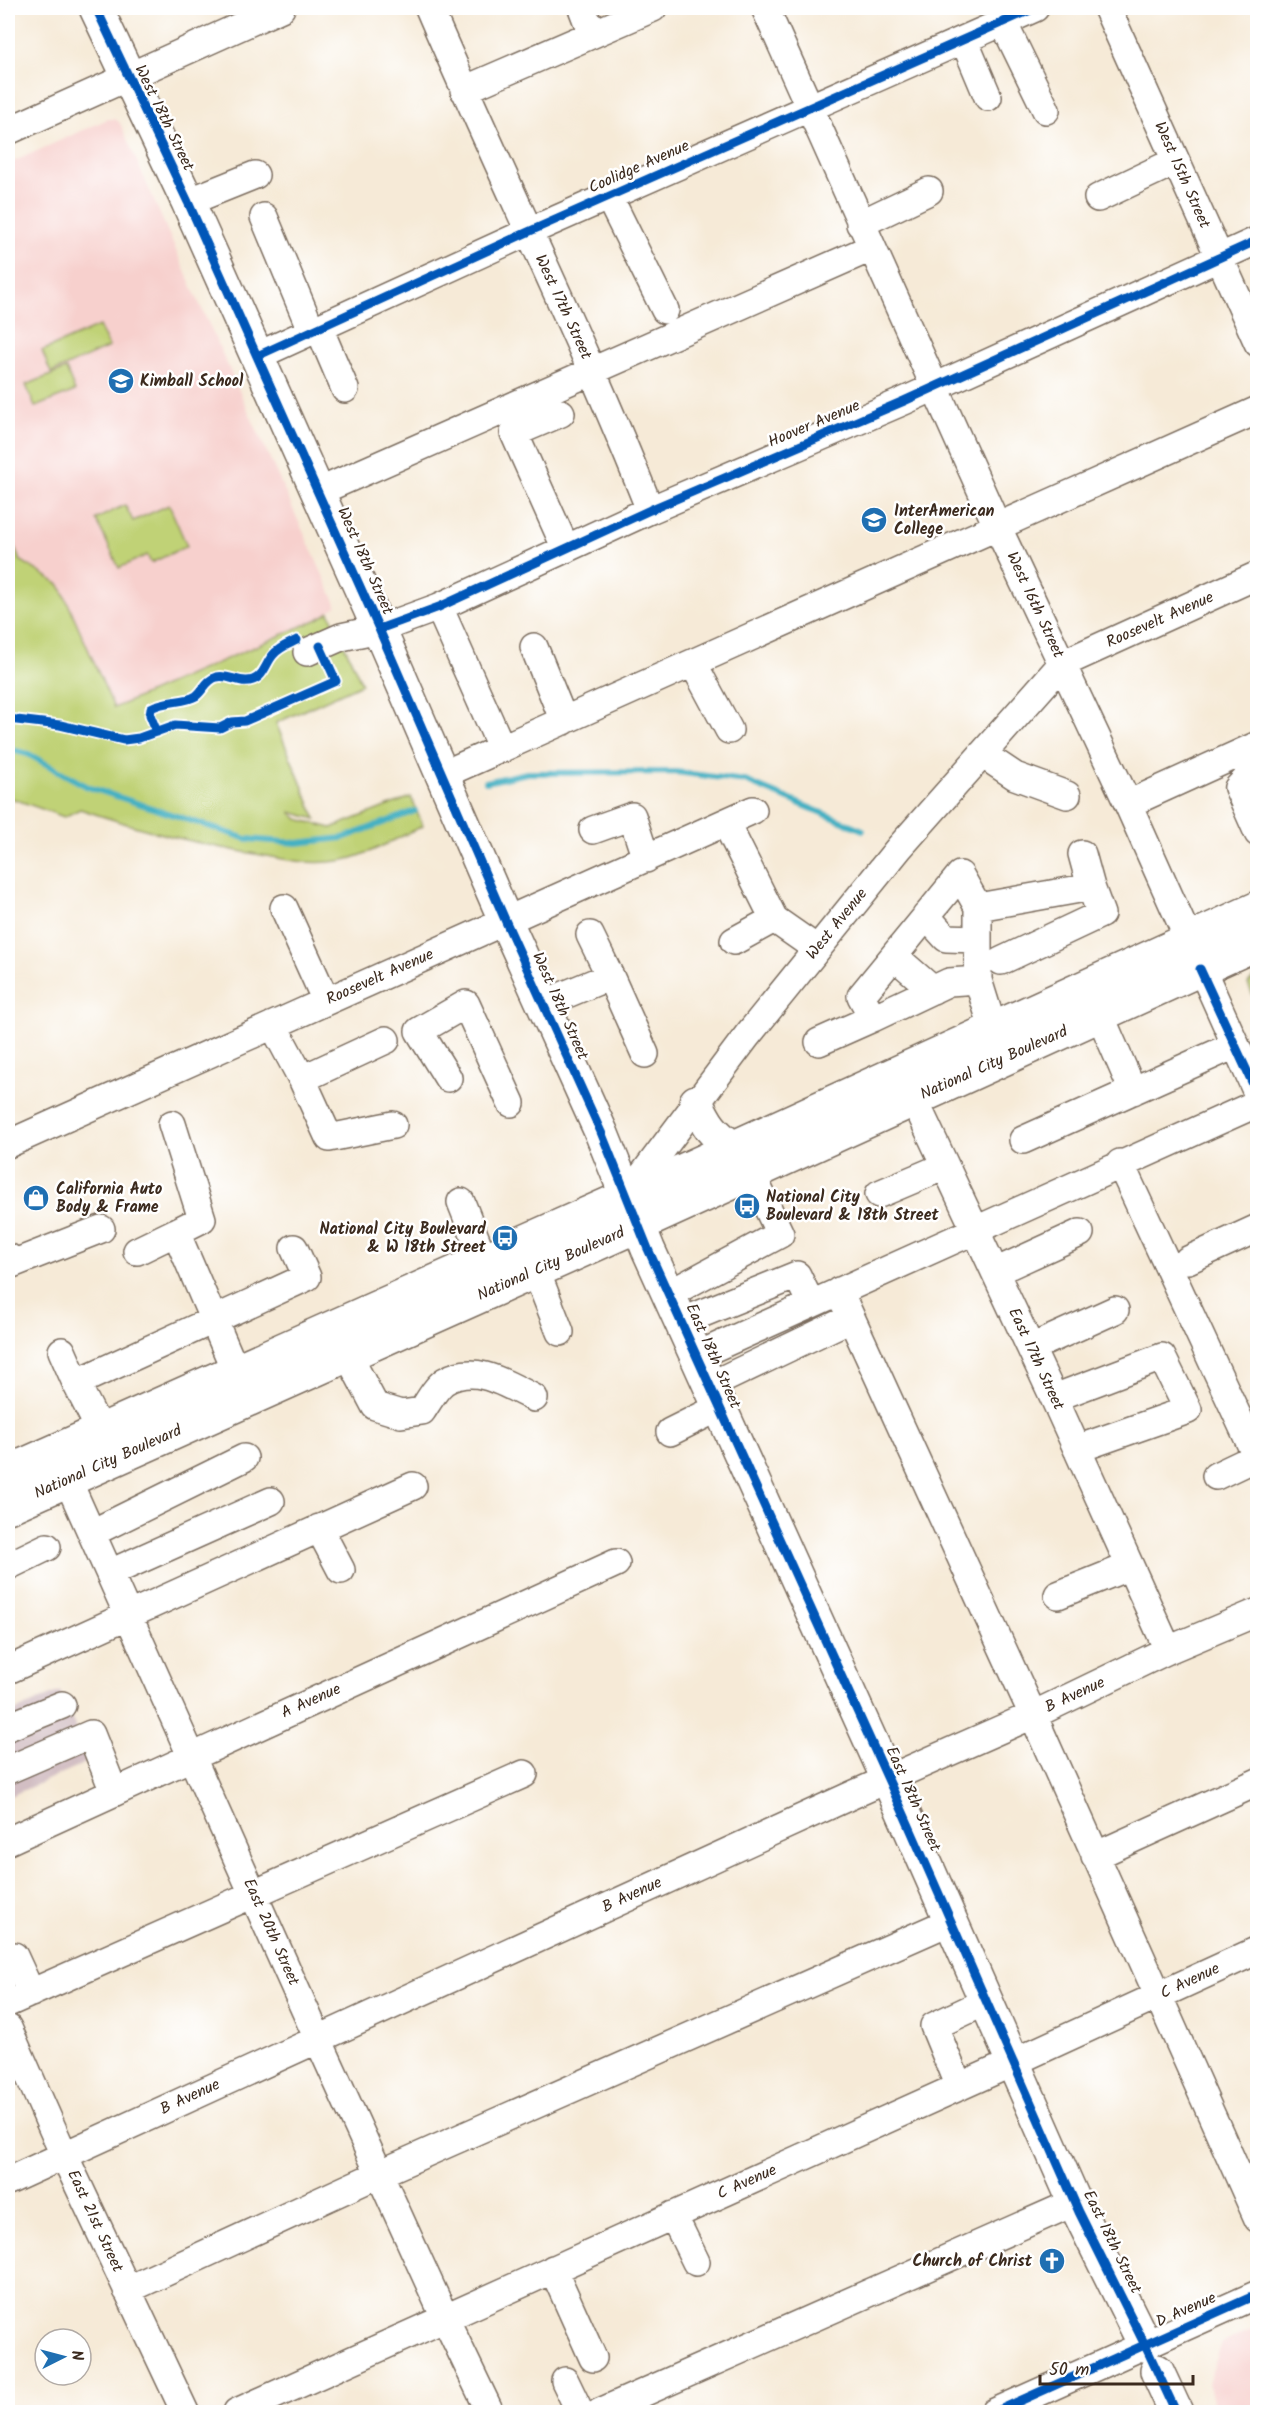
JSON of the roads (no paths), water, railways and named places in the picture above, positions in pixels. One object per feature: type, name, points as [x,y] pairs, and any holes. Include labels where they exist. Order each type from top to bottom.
[{"type":"main road","name":"West 18th Street","points":[[96,8],[188,202],[318,492],[633,1210]]},
{"type":"main road","name":"National City Boulevard","points":[[8,1507],[536,1270],[732,1147],[1100,1014],[1194,955],[1257,908]]},
{"type":"main road","name":"National City Boulevard","points":[[8,1472],[484,1260],[751,1173],[907,1085],[993,1028],[1194,955],[1257,943]]},
{"type":"main road","points":[[696,1102],[705,1123],[713,1134],[732,1147]]},
{"type":"main road","name":"East 18th Street","points":[[633,1210],[696,1356],[888,1779],[1075,2202],[1176,2412]]},
{"type":"street","points":[[10,122],[127,75],[281,8]]},
{"type":"street","name":"West 17th Street","points":[[429,8],[592,370],[650,510]]},
{"type":"street","points":[[582,8],[592,34]]},
{"type":"street","points":[[464,90],[653,8]]},
{"type":"street","name":"West 16th Street","points":[[765,8],[998,528],[1128,804],[1257,1095]]},
{"type":"street","name":"Coolidge Avenue","points":[[257,356],[528,232],[1035,8]]},
{"type":"street","name":"West 15th Street","points":[[1107,8],[1257,343]]},
{"type":"street","points":[[1003,22],[1046,110]]},
{"type":"street","points":[[964,40],[988,97]]},
{"type":"street","points":[[1098,198],[1176,161]]},
{"type":"street","points":[[188,202],[255,175]]},
{"type":"street","points":[[318,492],[592,370],[866,236],[929,191]]},
{"type":"street","points":[[609,197],[666,310]]},
{"type":"street","points":[[264,217],[345,389]]},
{"type":"street","name":"Hoover Avenue","points":[[307,652],[341,638],[379,629],[439,607],[650,510],[936,387],[1257,240]]},
{"type":"street","points":[[442,776],[1257,410]]},
{"type":"street","points":[[561,413],[514,433],[566,549]]},
{"type":"street","name":"Roosevelt Avenue","points":[[1062,664],[1257,575]]},
{"type":"street","points":[[439,607],[502,749]]},
{"type":"street","points":[[534,647],[564,721]]},
{"type":"street","points":[[693,663],[729,730]]},
{"type":"street","name":"West Avenue","points":[[633,1210],[696,1102],[747,1035],[900,848],[1062,664]]},
{"type":"street","points":[[1128,804],[1249,749],[1251,774],[1239,788],[1257,833]]},
{"type":"street","points":[[982,754],[1015,776],[1066,795]]},
{"type":"street","name":"Roosevelt Avenue","points":[[8,1144],[753,810]]},
{"type":"street","points":[[594,830],[632,816],[646,859]]},
{"type":"street","points":[[726,822],[774,920],[817,949]]},
{"type":"street","points":[[1001,961],[1101,915],[1090,887],[1082,854]]},
{"type":"street","points":[[873,1018],[861,996],[960,875],[978,907],[976,939],[978,980],[993,1028]]},
{"type":"street","points":[[978,907],[1090,887]]},
{"type":"street","points":[[284,908],[326,1001]]},
{"type":"street","points":[[926,916],[946,938],[976,939]]},
{"type":"street","points":[[734,941],[774,920]]},
{"type":"street","points":[[590,935],[645,1054]]},
{"type":"street","points":[[894,956],[933,990]]},
{"type":"street","points":[[543,1004],[610,976]]},
{"type":"street","points":[[819,1042],[949,982],[978,980]]},
{"type":"street","points":[[448,1078],[419,1031],[466,1004],[511,1103]]},
{"type":"street","points":[[1100,1014],[1133,1091]]},
{"type":"street","points":[[273,1025],[302,1079],[329,1138],[393,1125]]},
{"type":"street","points":[[302,1079],[386,1040]]},
{"type":"street","points":[[1023,1140],[1235,1045]]},
{"type":"street","name":"East 17th Street","points":[[907,1085],[1031,1348],[1168,1650]]},
{"type":"street","points":[[696,1356],[1257,1103]]},
{"type":"street","points":[[137,1251],[202,1219],[172,1124]]},
{"type":"street","points":[[1120,1163],[1257,1458],[1216,1476]]},
{"type":"street","points":[[879,1194],[945,1166]]},
{"type":"street","points":[[675,1308],[780,1234],[751,1173]]},
{"type":"street","points":[[461,1202],[484,1260]]},
{"type":"street","points":[[1188,1260],[1257,1228]]},
{"type":"street","points":[[8,1257],[12,1264],[101,1229]]},
{"type":"street","points":[[176,1232],[235,1370]]},
{"type":"street","points":[[995,1272],[1080,1233]]},
{"type":"street","points":[[76,1383],[307,1277],[294,1248]]},
{"type":"street","points":[[536,1270],[560,1332]]},
{"type":"street","points":[[675,1308],[796,1275],[811,1304]]},
{"type":"street","points":[[839,1291],[1034,1714],[1257,2219]]},
{"type":"street","points":[[1031,1348],[1115,1310]]},
{"type":"street","points":[[670,1432],[715,1396],[852,1318]]},
{"type":"street","points":[[62,1351],[100,1430]]},
{"type":"street","points":[[348,1355],[375,1406],[400,1414],[422,1411],[444,1382],[470,1372],[498,1380],[534,1398]]},
{"type":"street","points":[[1054,1398],[1162,1357],[1188,1410],[1077,1449]]},
{"type":"street","name":"East 20th Street","points":[[55,1450],[318,2038],[490,2412]]},
{"type":"street","points":[[92,1533],[244,1458]]},
{"type":"street","points":[[8,1670],[413,1486]]},
{"type":"street","points":[[110,1573],[271,1501]]},
{"type":"street","points":[[319,1528],[341,1570]]},
{"type":"street","points":[[8,1566],[47,1547]]},
{"type":"street","name":"A Avenue","points":[[8,1841],[616,1563]]},
{"type":"street","points":[[1058,1595],[1130,1566]]},
{"type":"street","name":"B Avenue","points":[[8,2181],[1034,1714],[1168,1650],[1257,1612]]},
{"type":"street","points":[[8,1727],[62,1706]]},
{"type":"street","points":[[8,1770],[91,1734],[114,1792]]},
{"type":"street","points":[[14,1956],[19,1998],[524,1774]]},
{"type":"street","points":[[1095,1856],[1257,1782]]},
{"type":"street","points":[[127,2290],[381,2173],[951,1921]]},
{"type":"street","name":"C Avenue","points":[[237,2412],[959,2087],[1257,1950]]},
{"type":"street","points":[[959,2087],[934,2026],[987,2001]]},
{"type":"street","name":"East 21st Street","points":[[8,2028],[64,2155],[185,2412]]},
{"type":"street","points":[[600,2412],[1075,2202]]},
{"type":"street","points":[[673,2215],[696,2262]]},
{"type":"street","points":[[553,2269],[593,2358]]},
{"type":"street","name":"D Avenue","points":[[996,2412],[1151,2358],[1257,2294]]},
{"type":"street","points":[[565,2381],[580,2412]]},
{"type":"waterway","points":[[8,749],[28,754],[88,787],[247,839],[297,843],[343,838],[415,811]]},
{"type":"waterway","points":[[486,782],[527,773],[676,772],[745,781],[863,830]]},
{"type":"place","name":"Kimball School","points":[[121,381]]},
{"type":"place","name":"InterAmerican College","points":[[874,520]]},
{"type":"place","name":"California Auto Body & Frame","points":[[36,1198]]},
{"type":"place","name":"National City Boulevard & 18th Street","points":[[747,1206]]},
{"type":"place","name":"National City Boulevard & W 18th Street","points":[[505,1238]]},
{"type":"place","name":"Church of Christ","points":[[1052,2261]]}]
